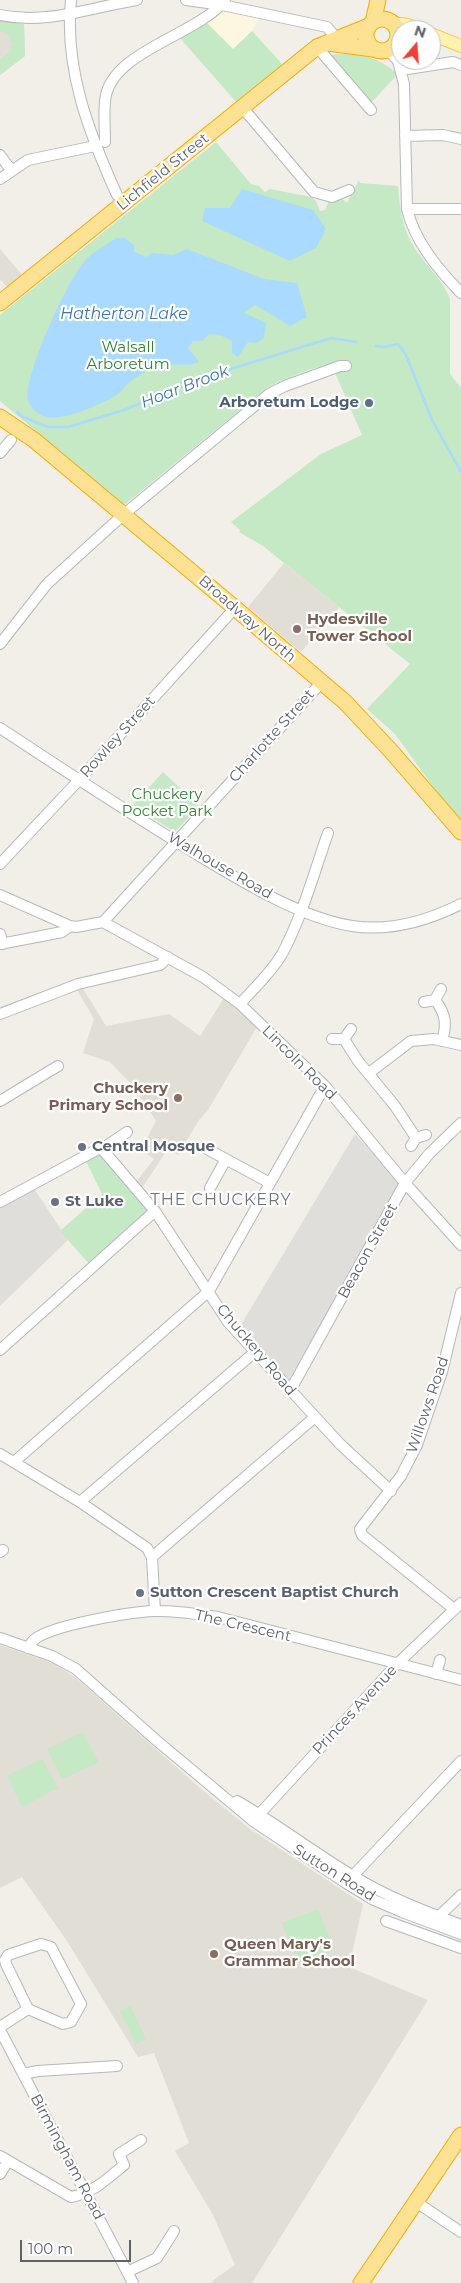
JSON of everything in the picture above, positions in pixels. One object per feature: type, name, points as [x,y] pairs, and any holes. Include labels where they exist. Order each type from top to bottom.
[{"type":"highway","points":[[378,0],[380,23],[366,38],[390,46]]},
{"type":"highway","points":[[380,23],[398,34],[390,46]]},
{"type":"highway","name":"Lichfield Street","points":[[0,303],[242,107],[326,43],[380,23]]},
{"type":"highway","points":[[326,43],[390,46]]},
{"type":"highway","name":"Broadway North","points":[[0,417],[9,422],[8,432],[36,442],[345,702],[391,751],[461,832]]},
{"type":"highway","points":[[361,2283],[461,2135]]},
{"type":"main road","points":[[380,23],[391,24]]},
{"type":"main road","points":[[441,39],[461,46]]},
{"type":"street","points":[[71,0],[70,14],[75,78],[79,100],[100,144],[117,195]]},
{"type":"street","points":[[0,15],[20,19],[70,14],[137,0]]},
{"type":"street","points":[[186,0],[223,2],[327,27],[326,43],[371,110]]},
{"type":"street","points":[[100,144],[106,95],[111,82],[127,65],[145,52],[210,15],[223,2]]},
{"type":"street","points":[[441,64],[453,62],[461,64]]},
{"type":"street","points":[[401,70],[404,84],[407,209],[414,232],[423,247],[461,292]]},
{"type":"street","points":[[242,107],[314,192],[332,197],[349,190]]},
{"type":"street","points":[[405,136],[444,135],[461,139]]},
{"type":"street","points":[[0,179],[28,160],[100,144]]},
{"type":"street","points":[[0,155],[11,170]]},
{"type":"street","points":[[407,209],[461,209]]},
{"type":"street","points":[[0,644],[47,584],[124,515],[276,390],[340,366],[346,366]]},
{"type":"street","points":[[0,453],[8,432]]},
{"type":"street","name":"Rowley Street","points":[[0,864],[235,608]]},
{"type":"street","name":"Charlotte Street","points":[[103,922],[321,683]]},
{"type":"street","name":"Walhouse Road","points":[[0,728],[176,842],[245,882],[301,909],[329,920],[350,926],[380,927],[420,921],[461,904]]},
{"type":"street","points":[[240,1004],[263,979],[281,955],[301,909],[328,833]]},
{"type":"street","points":[[0,895],[70,926]]},
{"type":"street","points":[[1,941],[62,932],[70,926],[103,922]]},
{"type":"street","name":"Lincoln Road","points":[[103,922],[168,956],[240,1004],[324,1086],[405,1183],[461,1245]]},
{"type":"street","points":[[0,1014],[78,984],[160,964],[168,956]]},
{"type":"street","points":[[435,1000],[441,989]]},
{"type":"street","points":[[424,1002],[435,1000]]},
{"type":"street","points":[[435,1000],[445,1016],[446,1028],[442,1041]]},
{"type":"street","points":[[344,1039],[351,1029]]},
{"type":"street","points":[[332,1038],[344,1039]]},
{"type":"street","points":[[369,1073],[412,1040],[422,1038],[461,1044]]},
{"type":"street","points":[[344,1039],[358,1061],[396,1106],[418,1140]]},
{"type":"street","points":[[0,1102],[58,1066]]},
{"type":"street","points":[[14,1462],[209,1291],[324,1086]]},
{"type":"street","name":"Beacon Street","points":[[290,1391],[405,1183],[429,1154],[461,1123]]},
{"type":"street","points":[[0,1202],[100,1148],[102,1149],[121,1133]]},
{"type":"street","name":"Chuckery Road","points":[[102,1149],[155,1211],[228,1322],[290,1391],[390,1491]]},
{"type":"street","points":[[207,1149],[270,1183]]},
{"type":"street","points":[[210,1188],[226,1159]]},
{"type":"street","points":[[0,1350],[155,1211]]},
{"type":"street","name":"Willows Road","points":[[458,1606],[362,1535],[360,1529],[401,1476],[418,1444],[442,1372],[461,1293]]},
{"type":"street","points":[[80,1502],[256,1351]]},
{"type":"street","points":[[152,1557],[315,1417]]},
{"type":"street","points":[[0,1454],[80,1502],[147,1548],[152,1557],[154,1611]]},
{"type":"street","name":"Princes Avenue","points":[[256,1818],[396,1664],[458,1606]]},
{"type":"street","name":"The Crescent","points":[[28,1648],[34,1639],[57,1630],[104,1618],[154,1611],[218,1617],[461,1680]]},
{"type":"street","name":"Sutton Road","points":[[0,1638],[52,1656],[76,1669],[156,1740],[218,1791],[349,1880],[403,1902],[461,1934]]},
{"type":"street","points":[[436,1674],[440,1660]]},
{"type":"street","points":[[349,1880],[461,1761]]},
{"type":"street","points":[[426,1935],[435,1920],[461,1895]]},
{"type":"street","name":"Sutton Road","points":[[435,1920],[461,1924]]},
{"type":"street","points":[[386,1921],[461,1948]]},
{"type":"street","points":[[45,1944],[51,1947],[81,2004],[71,2022],[63,2024],[28,2009],[5,1960],[8,1955],[45,1944]]},
{"type":"street","points":[[0,2029],[28,2009]]},
{"type":"street","name":"Birmingham Road","points":[[0,2029],[133,2283]]},
{"type":"street","points":[[23,2074],[38,2071],[117,2066]]},
{"type":"street","points":[[0,2174],[4,2159],[71,2197],[86,2193],[103,2183],[124,2165],[119,2154],[140,2140]]},
{"type":"street","points":[[416,2202],[461,2232]]},
{"type":"street","points":[[127,2272],[157,2258],[174,2231]]},
{"type":"shaded area","points":[[225,7],[261,16],[252,31],[233,49],[205,21]]},
{"type":"shaded area","points":[[0,21],[24,24],[25,56],[0,75]]},
{"type":"shaded area","points":[[0,249],[23,276],[8,288],[0,279]]},
{"type":"shaded area","name":"Hydesville Tower School","points":[[284,563],[339,607],[301,652],[248,607]]},
{"type":"shaded area","name":"Chuckery Primary School","points":[[82,987],[106,1026],[169,1014],[200,1036],[224,998],[257,1027],[208,1110],[199,1120],[178,1155],[168,1149],[142,1188],[135,1183],[154,1159],[144,1152],[144,1144],[156,1121],[133,1086],[110,1062],[83,1053],[94,1019],[76,988]]},
{"type":"shaded area","points":[[355,1134],[401,1184],[288,1381],[251,1338],[239,1328]]},
{"type":"shaded area","points":[[33,1187],[68,1240],[0,1306],[0,1207]]},
{"type":"shaded area","name":"Queen Mary's Grammar School","points":[[0,1645],[55,1664],[77,1679],[200,1788],[250,1829],[363,1904],[349,1967],[428,2000],[252,2283],[213,2283],[212,2281],[235,2265],[213,2215],[175,2151],[189,2143],[154,2053],[138,2057],[67,1941],[22,1877],[0,1888]]},
{"type":"green space","points":[[0,21],[24,24],[25,56],[0,75],[0,60],[9,52],[12,45],[7,33],[0,31]]},
{"type":"green space","points":[[205,21],[233,49],[252,31],[283,65],[238,104],[179,37]]},
{"type":"green space","points":[[346,54],[374,59],[398,74],[369,105],[324,55]]},
{"type":"green space","name":"Walsall Arboretum","points":[[216,142],[251,184],[259,186],[265,192],[270,189],[311,197],[316,201],[320,211],[325,210],[330,199],[340,197],[347,203],[359,180],[360,183],[398,186],[401,213],[409,237],[418,253],[444,286],[450,299],[450,374],[461,388],[461,825],[395,734],[367,709],[410,664],[263,546],[239,532],[240,530],[231,522],[321,454],[362,435],[336,375],[338,370],[336,365],[312,369],[267,388],[124,505],[0,401],[0,315]]},
{"type":"green space","name":"Chuckery Pocket Park","points":[[163,772],[199,806],[175,832],[133,805]]},
{"type":"green space","points":[[98,1150],[152,1210],[91,1266],[60,1231],[102,1194],[85,1159]]},
{"type":"green space","points":[[82,1732],[99,1762],[62,1779],[47,1749]]},
{"type":"green space","points":[[42,1759],[58,1788],[22,1807],[7,1776]]},
{"type":"green space","points":[[318,1909],[334,1948],[298,1963],[282,1923]]},
{"type":"green space","points":[[130,2006],[146,2039],[136,2044],[120,2011]]},
{"type":"water","points":[[242,189],[313,210],[326,229],[316,248],[290,261],[202,221],[205,208],[230,208]]},
{"type":"water","name":"Hatherton Lake","points":[[117,238],[125,238],[134,245],[134,252],[147,257],[152,253],[173,255],[187,249],[264,279],[297,283],[307,317],[290,326],[255,305],[244,313],[266,323],[264,338],[257,343],[248,342],[238,357],[232,353],[232,341],[220,335],[209,334],[202,341],[193,341],[188,348],[199,362],[189,365],[163,365],[155,367],[131,381],[117,395],[100,404],[61,417],[46,417],[31,406],[28,400],[28,388],[47,332],[74,276],[81,266],[102,247]]},
{"type":"waterway","name":"Hoar Brook","points":[[17,412],[23,417],[48,427],[68,427],[124,410],[205,377],[331,338],[356,342]]},
{"type":"waterway","name":"Hoar Brook","points":[[376,346],[384,347],[398,344],[406,355],[432,420],[461,472]]},
{"type":"place","name":"Arboretum Lodge","points":[[369,403]]},
{"type":"place","name":"Hydesville Tower School","points":[[297,629]]},
{"type":"place","name":"Chuckery Primary School","points":[[178,1098]]},
{"type":"place","name":"Central Mosque","points":[[82,1147]]},
{"type":"place","name":"St Luke","points":[[55,1202]]},
{"type":"place","name":"Sutton Crescent Baptist Church","points":[[140,1593]]},
{"type":"place","name":"Queen Mary's Grammar School","points":[[214,1954]]},
{"type":"district","name":"THE CHUCKERY","points":[[221,1200]]}]
